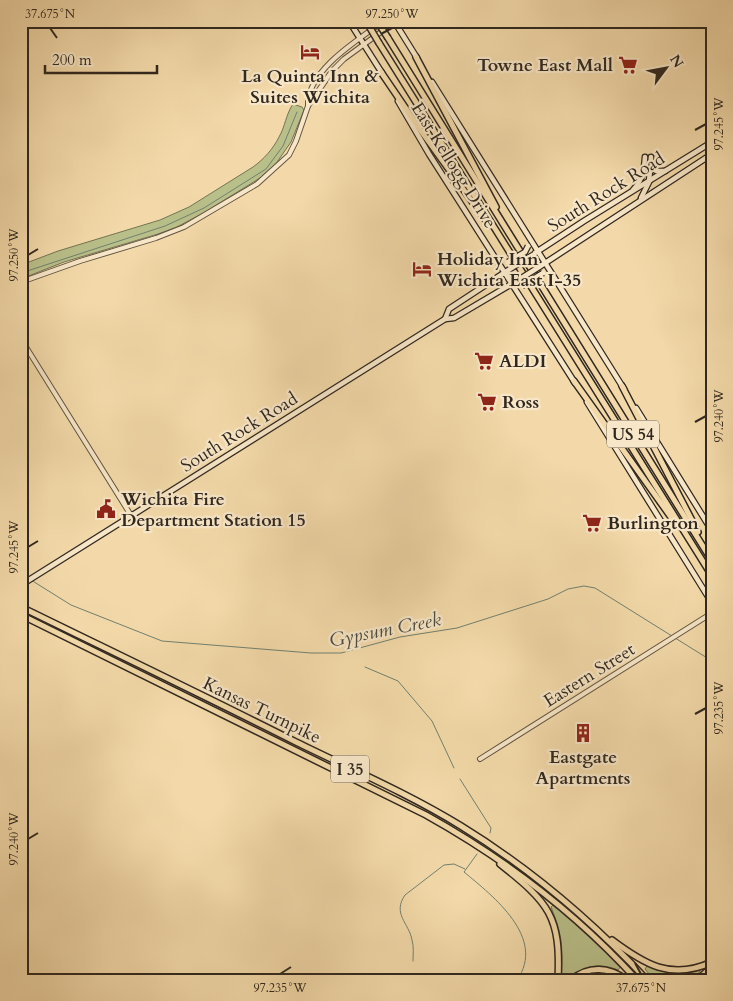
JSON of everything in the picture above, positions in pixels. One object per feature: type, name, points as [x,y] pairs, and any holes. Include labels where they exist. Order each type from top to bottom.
[{"type":"highway","name":"US 54","points":[[367,21],[712,576]]},
{"type":"highway","name":"US 54","points":[[377,21],[712,560]]},
{"type":"highway","points":[[416,57],[519,250]]},
{"type":"highway","points":[[381,72],[451,174],[511,254]]},
{"type":"highway","points":[[574,380],[700,557]]},
{"type":"highway","points":[[622,386],[712,560]]},
{"type":"highway","name":"Kansas Turnpike","points":[[21,607],[430,808],[516,863],[548,886],[594,925],[647,980]]},
{"type":"highway","name":"Kansas Turnpike","points":[[21,615],[426,815],[483,849],[539,888],[615,956],[637,980]]},
{"type":"highway","points":[[483,849],[526,886],[542,902],[550,914],[558,941],[558,980]]},
{"type":"highway","points":[[594,925],[634,956],[655,967],[685,970],[701,967],[712,962]]},
{"type":"highway","points":[[572,980],[585,972],[597,968],[610,970],[627,980]]},
{"type":"highway","points":[[697,980],[712,968]]},
{"type":"highway","points":[[704,980],[712,974]]},
{"type":"main road","points":[[350,21],[360,25],[367,21]]},
{"type":"main road","name":"East Kellogg Drive","points":[[350,21],[429,154],[574,380],[712,603]]},
{"type":"main road","name":"East Kellogg Drive","points":[[395,22],[528,235],[535,253],[545,263],[554,277],[712,531]]},
{"type":"main road","name":"South Rock Road","points":[[445,319],[448,309],[584,221],[712,142]]},
{"type":"main road","name":"South Rock Road","points":[[22,584],[132,517],[445,319],[454,318],[512,284],[712,154]]},
{"type":"main road","points":[[629,194],[642,178],[645,157]]},
{"type":"main road","points":[[639,201],[649,182],[651,157]]},
{"type":"main road","points":[[650,165],[656,171],[669,170]]},
{"type":"main road","points":[[496,259],[500,262],[508,262],[525,252],[528,246],[528,235]]},
{"type":"main road","points":[[521,297],[522,286],[539,274],[543,273],[554,277]]},
{"type":"main road","points":[[705,592],[712,596]]},
{"type":"street","points":[[308,106],[308,100],[321,73],[334,58],[384,21]]},
{"type":"street","points":[[21,282],[184,227],[257,184],[289,155],[308,106],[332,71],[395,22]]},
{"type":"street","points":[[21,339],[132,517]]},
{"type":"street","name":"Eastern Street","points":[[480,760],[712,613]]},
{"type":"green space","points":[[293,104],[302,107],[304,110],[291,142],[275,165],[260,178],[177,227],[64,262],[21,279],[21,265],[58,251],[160,220],[189,207],[253,167],[274,146]]},
{"type":"green space","points":[[554,904],[621,966],[618,970],[596,966],[586,968],[567,979],[561,980],[561,943],[558,926],[551,907]]},
{"type":"green space","points":[[648,965],[661,970],[699,969],[700,971],[692,980],[654,980],[645,969]]},
{"type":"green space","points":[[600,972],[616,980],[577,980],[583,976]]},
{"type":"waterway","points":[[21,273],[165,226],[204,208],[266,169],[283,146],[297,112]]},
{"type":"waterway","name":"Gypsum Creek","points":[[21,574],[28,578]]},
{"type":"waterway","name":"Gypsum Creek","points":[[31,580],[71,605],[162,641],[311,653],[341,653],[400,637],[457,628],[548,599],[568,589],[584,586],[595,588],[712,661]]},
{"type":"waterway","points":[[365,667],[398,681],[432,721],[454,768]]},
{"type":"waterway","points":[[460,779],[491,828],[490,833]]},
{"type":"waterway","points":[[477,854],[464,872],[489,893],[513,919],[521,934],[525,949],[525,964],[517,980]]},
{"type":"waterway","points":[[413,961],[412,940],[402,918],[401,902],[405,895],[444,865],[454,864],[465,869]]},
{"type":"place","name":"La Quinta Inn & Suites Wichita","points":[[310,52]]},
{"type":"place","name":"Towne East Mall","points":[[628,65]]},
{"type":"place","name":"Holiday Inn Wichita East I-35","points":[[422,269]]},
{"type":"place","name":"ALDI","points":[[484,361]]},
{"type":"place","name":"Ross","points":[[487,402]]},
{"type":"place","name":"Wichita Fire Department Station 15","points":[[106,509]]},
{"type":"place","name":"Burlington","points":[[592,523]]},
{"type":"place","name":"Eastgate Apartments","points":[[583,733]]}]
